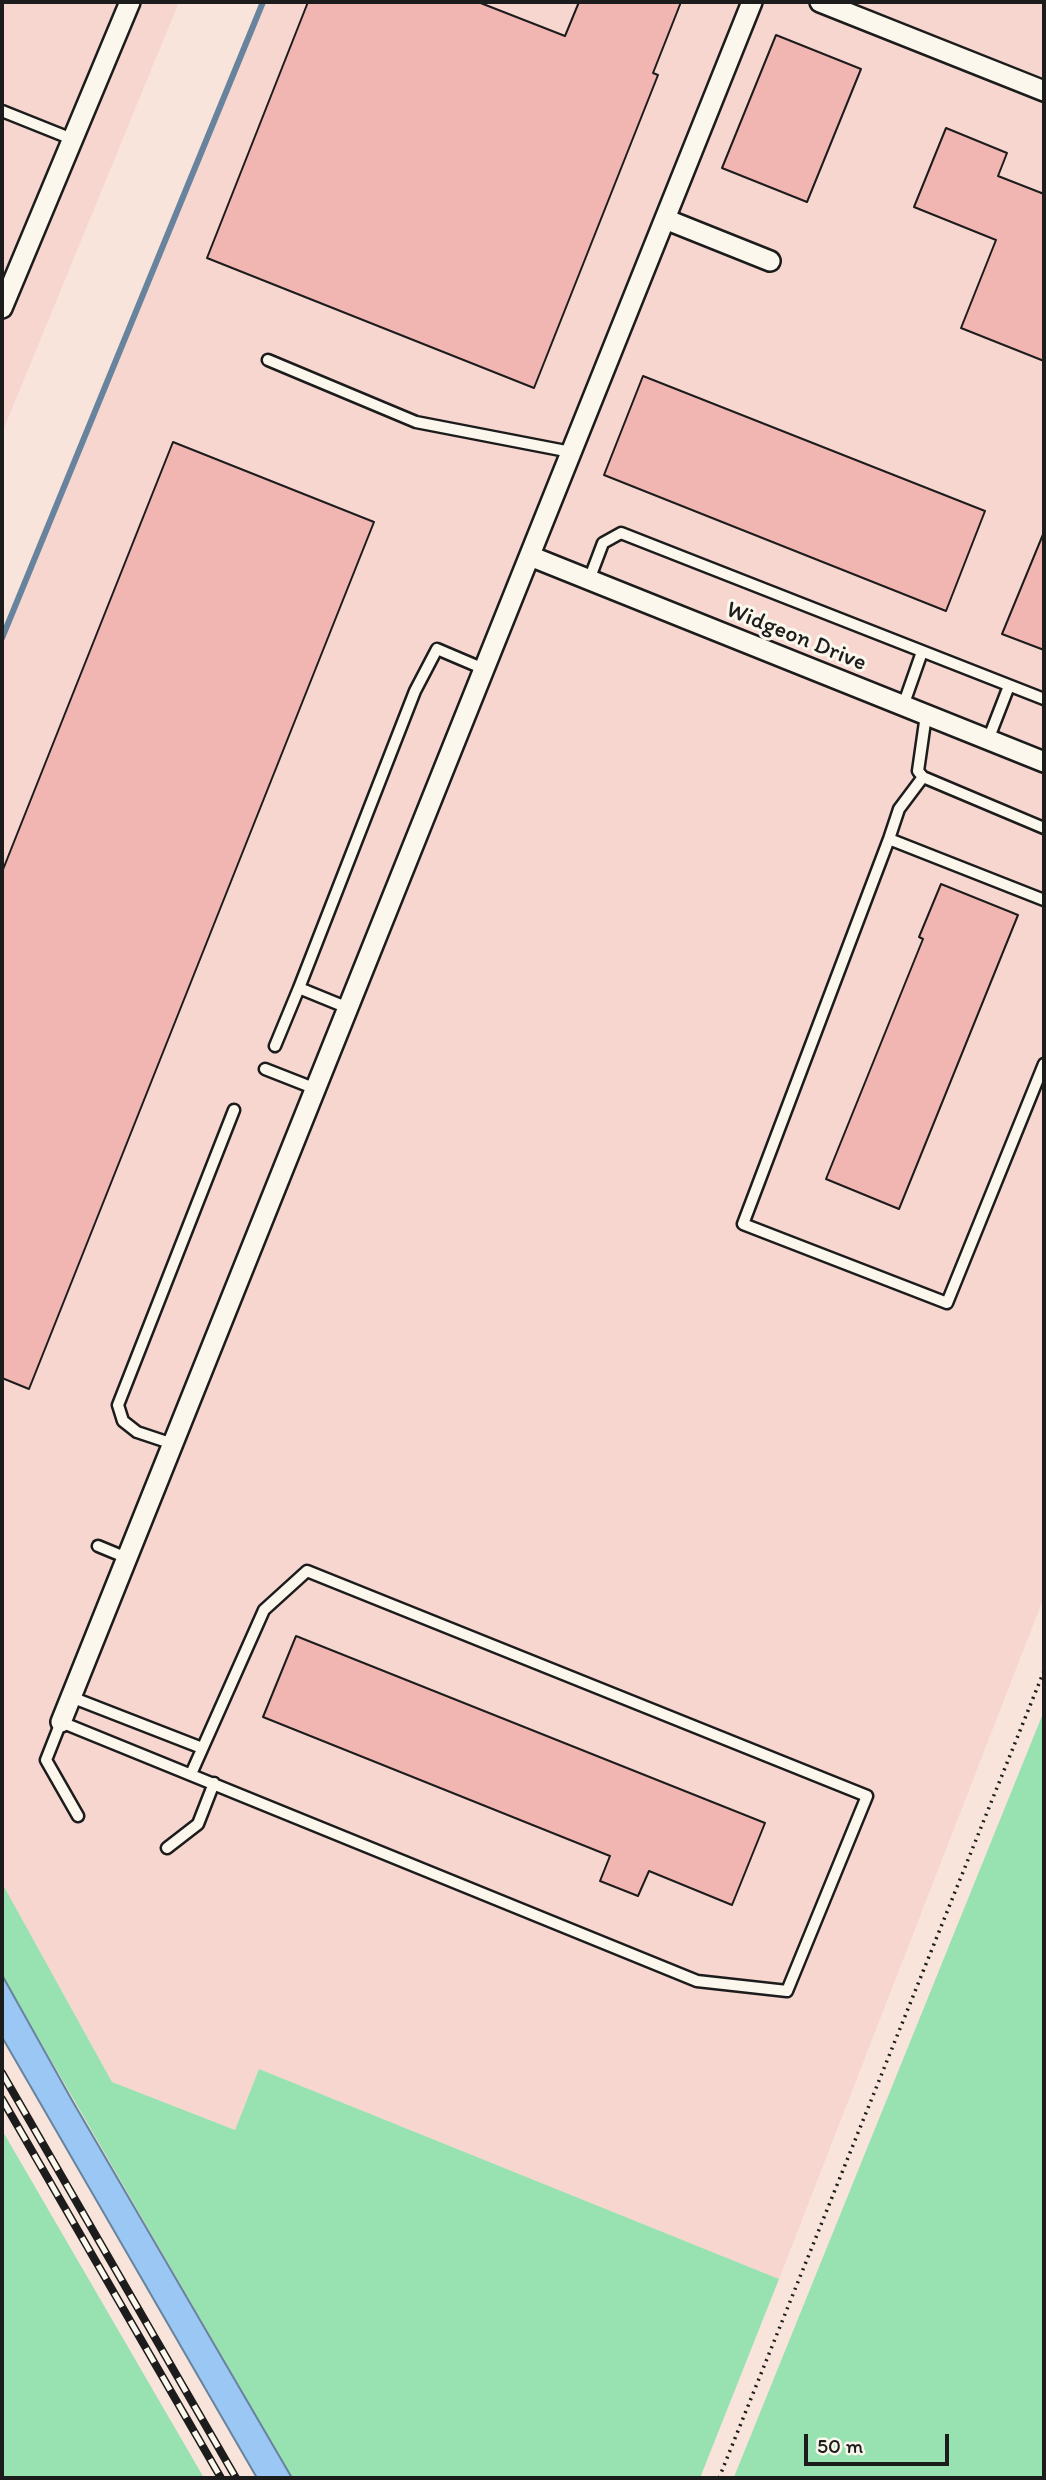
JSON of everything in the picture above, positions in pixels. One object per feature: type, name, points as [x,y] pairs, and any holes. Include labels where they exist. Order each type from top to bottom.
[{"type":"street","points":[[2,308],[130,2]]},
{"type":"street","points":[[61,1722],[752,2]]},
{"type":"street","points":[[820,2],[1044,91]]},
{"type":"street","points":[[665,219],[769,261]]},
{"type":"street","name":"Widgeon Drive","points":[[530,556],[1044,762]]},
{"type":"lane","points":[[2,111],[72,139]]},
{"type":"lane","points":[[268,360],[416,422],[571,452]]},
{"type":"lane","points":[[589,580],[603,543],[621,533],[1044,699]]},
{"type":"lane","points":[[275,1046],[415,691],[437,649],[484,669]]},
{"type":"lane","points":[[904,706],[922,653]]},
{"type":"lane","points":[[988,740],[1009,686]]},
{"type":"lane","points":[[926,715],[918,771],[923,778],[1044,828]]},
{"type":"lane","points":[[923,778],[899,809],[743,1224],[947,1303],[1044,1065]]},
{"type":"lane","points":[[889,839],[1044,900]]},
{"type":"lane","points":[[299,988],[348,1008]]},
{"type":"lane","points":[[265,1069],[316,1088]]},
{"type":"lane","points":[[173,1444],[137,1432],[123,1421],[118,1405],[234,1110]]},
{"type":"lane","points":[[98,1546],[127,1558]]},
{"type":"lane","points":[[78,1816],[46,1760],[61,1722],[697,1981],[787,1991],[867,1796],[306,1571],[264,1610],[191,1774]]},
{"type":"lane","points":[[71,1697],[202,1748]]},
{"type":"lane","points":[[167,1848],[198,1824],[214,1783]]},
{"type":"path","points":[[719,2478],[1044,1671]]},
{"type":"shaded area","points":[[2,2],[179,2],[2,433]]},
{"type":"shaded area","points":[[266,2],[1044,2],[1044,1597],[779,2279],[259,2069],[235,2130],[112,2082],[2,1883],[2,633]]},
{"type":"green space","points":[[1044,1711],[1044,2478],[734,2478],[734,2477]]},
{"type":"green space","points":[[2,1883],[112,2082],[235,2130],[259,2069],[779,2279],[700,2478],[292,2478],[2,1975]]},
{"type":"green space","points":[[2,2130],[204,2478],[2,2478]]},
{"type":"water","points":[[2,1975],[292,2478],[257,2478],[2,2037]]},
{"type":"building","points":[[308,2],[478,2],[565,36],[579,2],[681,2],[653,73],[658,75],[534,388],[207,258]]},
{"type":"building","points":[[776,35],[861,69],[807,202],[722,168]]},
{"type":"building","points":[[946,128],[1007,153],[998,176],[1044,194],[1044,361],[961,328],[996,240],[914,207]]},
{"type":"building","points":[[643,376],[985,511],[946,611],[604,475]]},
{"type":"building","points":[[173,442],[374,522],[29,1389],[2,1378],[2,872]]},
{"type":"building","points":[[1044,532],[1044,650],[1002,634]]},
{"type":"building","points":[[941,884],[1018,915],[899,1209],[826,1179],[923,939],[919,937]]},
{"type":"building","points":[[296,1636],[765,1823],[732,1905],[649,1871],[638,1896],[600,1881],[610,1856],[263,1717]]},
{"type":"waterway","points":[[2,638],[263,2]]},
{"type":"railway","points":[[2,2073],[236,2478]]},
{"type":"railway","points":[[2,2099],[221,2478]]}]
